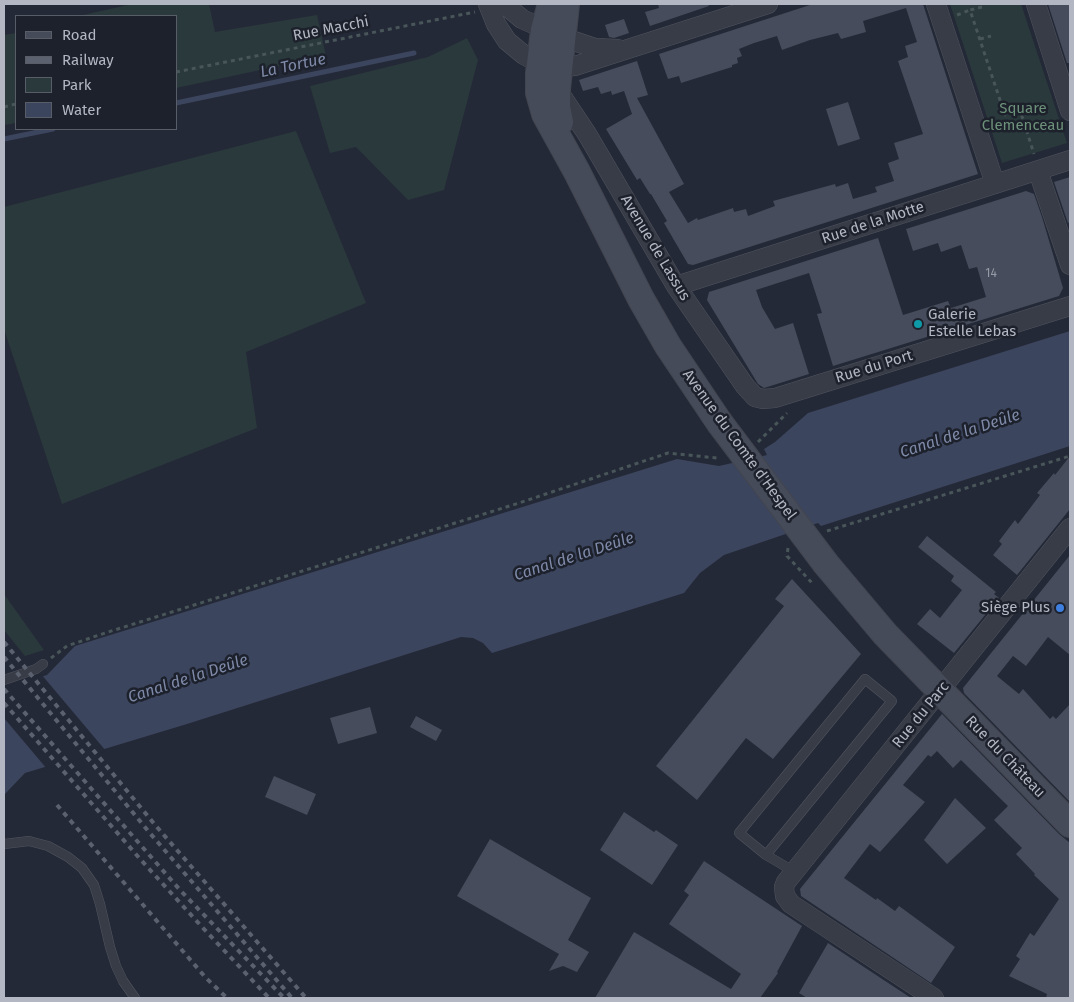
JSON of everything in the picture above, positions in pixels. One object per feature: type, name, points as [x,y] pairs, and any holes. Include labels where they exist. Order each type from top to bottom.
[{"type":"street","name":"Avenue du Comte d'Hespel","points":[[551,4],[553,34],[552,73],[540,93],[545,114],[577,172],[645,306],[668,346],[719,422],[826,564],[862,608],[940,691]]},
{"type":"street","name":"Avenue du Comte d'Hespel","points":[[553,34],[566,4]]},
{"type":"street","points":[[552,73],[768,4]]},
{"type":"street","points":[[936,4],[995,184]]},
{"type":"street","points":[[1036,4],[1070,111]]},
{"type":"street","points":[[494,5],[553,34],[595,48],[613,50],[632,49]]},
{"type":"street","name":"Avenue de Lassus","points":[[494,5],[501,32],[507,41],[524,55],[552,73],[676,286],[745,386],[756,396],[763,399]]},
{"type":"street","name":"Rue de la Motte","points":[[676,286],[995,184],[1037,164],[1070,160]]},
{"type":"street","points":[[1037,164],[1070,265]]},
{"type":"street","name":"Rue du Port","points":[[763,399],[775,398],[1070,306]]},
{"type":"street","name":"Rue du Parc","points":[[934,998],[791,904],[783,890],[786,882],[1070,528]]},
{"type":"street","name":"Rue du Château","points":[[940,691],[1070,824]]},
{"type":"lane","points":[[4,680],[36,669],[43,664]]},
{"type":"lane","points":[[766,855],[892,701],[865,678],[739,833],[766,855],[794,872]]},
{"type":"lane","points":[[4,844],[29,841],[48,846],[82,868],[94,885],[116,966],[123,981],[135,998]]},
{"type":"path","name":"Rue Macchi","points":[[178,72],[494,5]]},
{"type":"path","points":[[982,6],[970,10],[1005,115],[1020,110],[1037,164]]},
{"type":"path","points":[[980,39],[991,36]]},
{"type":"path","points":[[751,448],[765,436]]},
{"type":"path","points":[[43,664],[67,646],[519,503],[668,453],[717,458],[725,456]]},
{"type":"path","points":[[825,531],[1070,456]]},
{"type":"path","points":[[788,543],[787,556],[818,589]]},
{"type":"green space","points":[[132,4],[209,4],[215,32],[317,15],[326,56],[178,88],[178,15],[83,15]]},
{"type":"green space","name":"Square Clemenceau","points":[[950,4],[1021,4],[1067,143],[1002,163]]},
{"type":"green space","points":[[15,33],[15,123],[4,125],[4,35]]},
{"type":"green space","points":[[467,38],[478,60],[444,190],[408,200],[356,147],[330,153],[310,86],[428,57]]},
{"type":"green space","points":[[296,131],[366,303],[246,352],[257,428],[62,504],[4,329],[4,207]]},
{"type":"green space","points":[[4,594],[44,650],[25,656],[4,630]]},
{"type":"water","name":"Canal de la Deûle","points":[[1070,331],[1070,446],[821,526],[818,523],[724,555],[700,573],[684,593],[492,653],[483,643],[473,638],[461,637],[25,773],[4,795],[4,688],[47,675],[75,646],[677,459],[719,466],[767,455],[764,449],[775,442],[808,413]]},
{"type":"pier","points":[[41,674],[106,751],[47,769],[4,718],[4,685]]},
{"type":"building","points":[[658,4],[708,4],[709,6],[650,26],[645,12],[659,8]]},
{"type":"building","points":[[813,4],[923,4],[978,174],[693,265],[688,264],[664,223],[667,221],[651,194],[640,178],[637,180],[606,129],[632,114],[624,91],[612,95],[611,91],[601,94],[598,87],[583,91],[579,80],[637,61],[648,95],[637,98],[684,184],[669,192],[688,223],[697,218],[698,220],[733,208],[734,212],[746,209],[748,216],[775,206],[773,201],[835,184],[836,187],[848,183],[853,199],[877,192],[875,187],[894,181],[888,163],[899,159],[894,143],[923,134],[898,61],[908,57],[905,46],[917,42],[906,8],[863,21],[866,32],[841,39],[838,33],[782,50],[777,36],[754,43],[739,49],[742,56],[737,58],[738,63],[732,65],[732,67],[681,83],[679,76],[668,79],[659,54]]},
{"type":"building","points":[[1048,4],[1070,4],[1070,63],[1067,63]]},
{"type":"building","points":[[624,19],[629,33],[614,38],[609,37],[605,25]]},
{"type":"building","points":[[848,102],[860,139],[838,146],[826,109]]},
{"type":"building","points":[[1070,177],[1070,222],[1068,223],[1054,182]]},
{"type":"building","points":[[1026,191],[1034,194],[1042,217],[1063,288],[1059,296],[833,366],[817,314],[822,313],[809,273],[756,290],[762,307],[775,329],[793,323],[809,374],[764,388],[758,384],[707,300],[709,292],[878,238],[903,315],[948,301],[951,308],[986,297],[977,267],[969,269],[961,245],[941,252],[938,243],[913,251],[906,229]]},
{"type":"building","points":[[1070,456],[1070,509],[1017,575],[993,555],[1002,544],[999,541],[1015,520],[1018,524],[1040,495],[1037,493]]},
{"type":"building","points":[[927,536],[996,592],[994,594],[999,598],[954,653],[917,624],[930,609],[940,618],[962,590],[951,581],[954,576],[918,547]]},
{"type":"building","points":[[1070,555],[1070,655],[1048,637],[1026,666],[1013,656],[997,676],[1019,694],[1023,689],[1050,719],[1053,716],[1056,719],[1070,704],[1070,802],[964,693],[963,688]]},
{"type":"building","points":[[792,579],[861,654],[773,759],[746,738],[697,800],[656,766],[784,606],[775,599]]},
{"type":"building","points":[[370,707],[377,733],[338,744],[330,718]]},
{"type":"building","points":[[942,714],[1070,843],[1070,998],[1046,998],[1047,994],[1009,976],[1020,959],[1016,956],[1030,933],[1034,936],[1059,899],[1016,854],[1022,848],[994,820],[1008,806],[961,760],[953,768],[937,751],[931,757],[928,755],[903,785],[925,802],[880,852],[870,844],[844,878],[895,911],[899,906],[955,947],[931,983],[801,896],[800,889]]},
{"type":"building","points":[[416,716],[442,730],[436,741],[410,727]]},
{"type":"building","points":[[274,776],[316,794],[307,815],[265,797]]},
{"type":"building","points":[[955,798],[986,828],[947,864],[924,840]]},
{"type":"building","points":[[624,812],[678,845],[652,885],[600,850]]},
{"type":"building","points":[[490,839],[591,898],[568,940],[589,952],[577,972],[563,966],[549,971],[559,954],[457,896]]},
{"type":"building","points":[[704,861],[802,926],[778,973],[760,998],[595,998],[634,932],[731,989],[741,974],[669,924],[689,895],[684,891]]},
{"type":"building","points":[[828,943],[911,998],[807,998],[799,993]]},
{"type":"waterway","name":"La Tortue","points":[[178,103],[414,53]]},
{"type":"waterway","name":"La Tortue","points":[[4,139],[48,130]]},
{"type":"railway","points":[[4,642],[156,826],[306,998]]},
{"type":"railway","points":[[4,657],[149,832],[292,998]]},
{"type":"railway","points":[[4,689],[180,890],[284,998]]},
{"type":"railway","points":[[4,703],[141,860],[269,998]]},
{"type":"railway","points":[[57,805],[206,978],[227,998]]},
{"type":"place","name":"Galerie Estelle Lebas","points":[[918,324]]},
{"type":"place","name":"Siège Plus","points":[[1060,608]]}]
